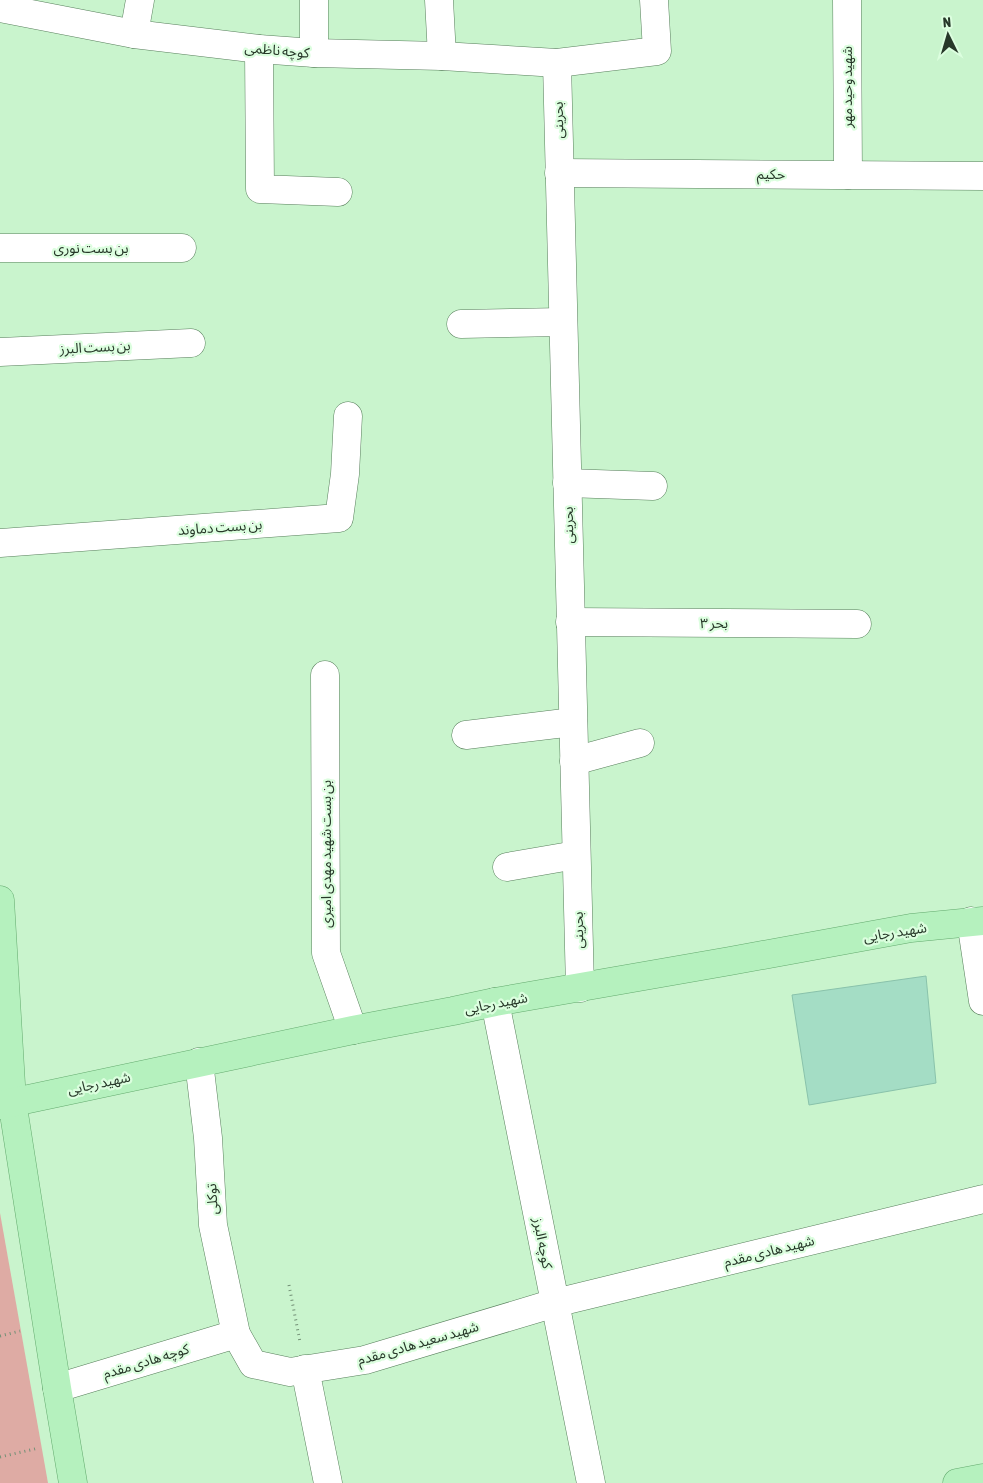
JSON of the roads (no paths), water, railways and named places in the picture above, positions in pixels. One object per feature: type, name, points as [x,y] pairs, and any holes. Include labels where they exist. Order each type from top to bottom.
[{"type":"main road","points":[[0,900],[6,1103],[73,1483]]},
{"type":"main road","name":"شهید رجایی","points":[[6,1103],[495,1002],[911,928],[977,921]]},
{"type":"main road","points":[[957,1483],[983,1478]]},
{"type":"street","points":[[134,34],[140,0]]},
{"type":"street","points":[[314,0],[314,53]]},
{"type":"street","points":[[439,0],[442,56]]},
{"type":"street","name":"کوچه ناظمی","points":[[0,8],[134,34],[259,49],[314,53],[442,56],[557,63],[657,51],[654,0]]},
{"type":"street","name":"شهید وحید مهر","points":[[847,0],[848,175]]},
{"type":"street","points":[[259,49],[260,189],[338,192]]},
{"type":"street","name":"بحرینی","points":[[557,63],[580,988]]},
{"type":"street","name":"حکیم","points":[[559,173],[983,176]]},
{"type":"street","name":"بن بست نوری","points":[[0,248],[182,248]]},
{"type":"street","points":[[462,324],[563,322]]},
{"type":"street","name":"بن بست البرز","points":[[0,352],[191,343]]},
{"type":"street","name":"بن بست دماوند","points":[[0,543],[339,518],[345,474],[348,416]]},
{"type":"street","points":[[567,482],[653,486]]},
{"type":"street","name":"بحر ۳","points":[[570,622],[857,624]]},
{"type":"street","name":"بن بست شهید مهدی امیری","points":[[325,674],[326,953],[353,1030]]},
{"type":"street","points":[[466,735],[573,722]]},
{"type":"street","points":[[574,762],[640,742]]},
{"type":"street","points":[[507,867],[576,855]]},
{"type":"street","points":[[977,921],[983,1001]]},
{"type":"street","name":"کوچه البرز","points":[[495,1002],[591,1483]]},
{"type":"street","name":"توکلی","points":[[199,1062],[208,1138],[214,1225],[236,1334]]},
{"type":"street","name":"شهید هادی مقدم","points":[[555,1303],[983,1199]]},
{"type":"street","name":"شهید سعید هادی مقدم","points":[[236,1334],[253,1364],[290,1372],[365,1360],[555,1303]]},
{"type":"street","name":"کوچه هادی مقدم","points":[[57,1388],[236,1334]]},
{"type":"street","points":[[305,1369],[328,1483]]}]
